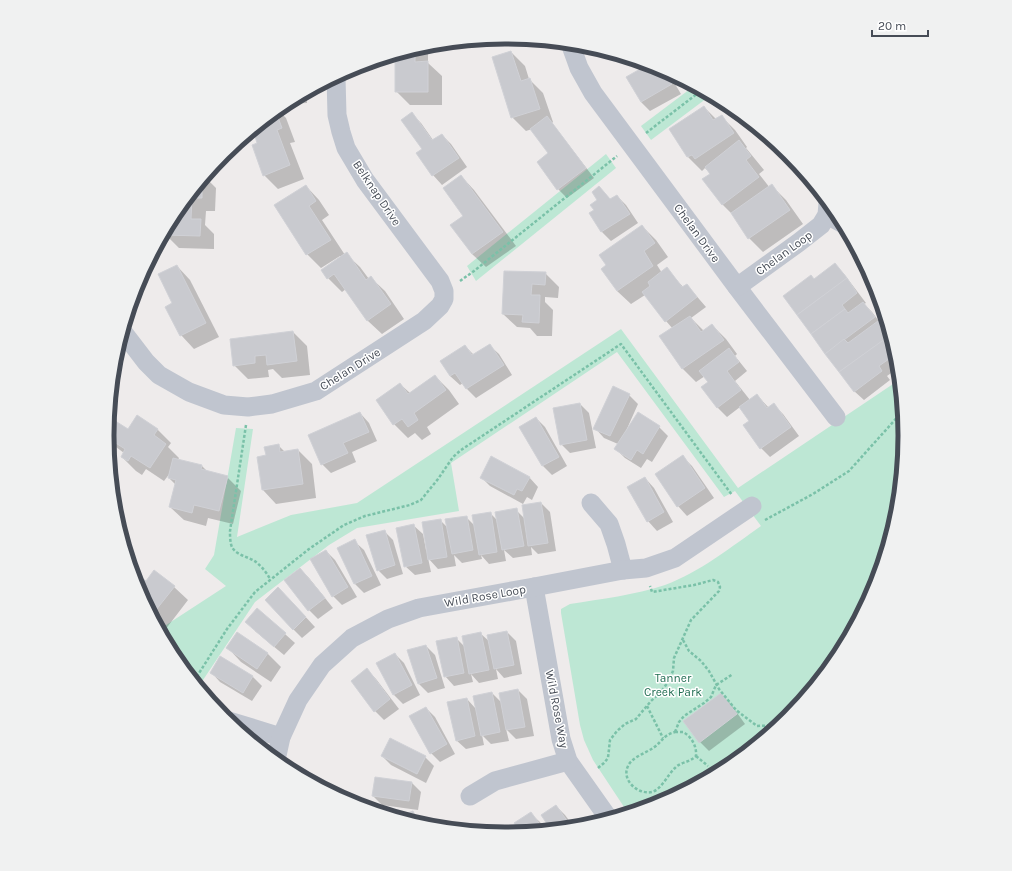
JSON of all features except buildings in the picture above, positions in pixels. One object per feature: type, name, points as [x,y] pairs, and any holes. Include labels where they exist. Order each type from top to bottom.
[{"type":"street","name":"Chelan Drive","points":[[573,50],[579,68],[593,93],[737,287],[836,416]]},
{"type":"street","name":"Belknap Drive","points":[[336,83],[337,115],[346,148],[365,180],[440,281],[444,295]]},
{"type":"street","name":"Chelan Loop","points":[[737,287],[798,243],[830,216]]},
{"type":"street","name":"Chelan Drive","points":[[127,337],[159,376],[189,392],[224,405],[248,407],[272,404],[316,391],[412,330],[434,313],[440,306],[444,295]]},
{"type":"street","points":[[591,503],[610,524],[623,570]]},
{"type":"street","name":"Wild Rose Loop","points":[[278,753],[281,738],[298,700],[322,665],[352,638],[388,619],[419,608],[623,570],[646,568],[675,558],[752,506]]},
{"type":"street","name":"Wild Rose Way","points":[[534,587],[561,739],[568,761],[606,814]]},
{"type":"street","points":[[244,726],[281,738]]},
{"type":"street","points":[[470,796],[495,781],[568,761]]},
{"type":"path","points":[[644,135],[697,94]]},
{"type":"path","points":[[444,295],[620,153]]},
{"type":"path","points":[[197,676],[231,624],[255,592],[270,579],[309,549],[344,525],[365,516],[410,505],[421,500],[435,484],[453,457],[461,450],[621,344],[732,495]]},
{"type":"path","points":[[248,407],[230,531],[231,545],[238,553],[255,562],[268,574],[270,579]]},
{"type":"path","points":[[762,523],[813,494],[849,471],[897,417]]},
{"type":"path","points":[[598,768],[608,758],[610,740],[616,731],[625,724],[636,719],[647,705],[661,692],[668,682],[672,671],[674,658],[691,620],[719,591],[720,587],[718,582],[713,580],[707,580],[694,585],[652,592],[650,586]]},
{"type":"path","points":[[683,640],[689,651],[701,661],[709,671],[716,685],[736,710],[757,726],[769,725]]},
{"type":"path","points":[[675,732],[679,722],[684,716],[711,696],[716,685],[733,674]]},
{"type":"path","points":[[647,705],[663,738]]},
{"type":"path","points":[[675,732],[682,732],[691,739],[697,749],[696,756],[691,761],[676,766],[658,788],[653,791],[646,792],[631,785],[626,773],[628,765],[654,747],[669,733],[675,732]]},
{"type":"path","points":[[696,756],[708,766]]},
{"type":"green space","points":[[689,89],[706,99],[651,140],[641,126]]},
{"type":"green space","points":[[606,154],[616,168],[476,281],[467,266]]},
{"type":"green space","name":"Tanner Creek Park","points":[[621,329],[738,488],[894,383],[898,436],[897,461],[890,512],[877,561],[868,585],[857,609],[832,653],[817,674],[783,712],[764,730],[724,761],[679,787],[625,808],[593,760],[584,740],[580,725],[561,609],[570,604],[630,594],[678,580],[703,566],[761,526],[735,491],[724,497],[617,352],[451,463],[459,511],[357,528],[329,545],[255,602],[202,682],[180,653],[164,626],[226,586],[205,569],[214,555],[236,428],[253,429],[237,537],[291,515],[357,503]]}]
